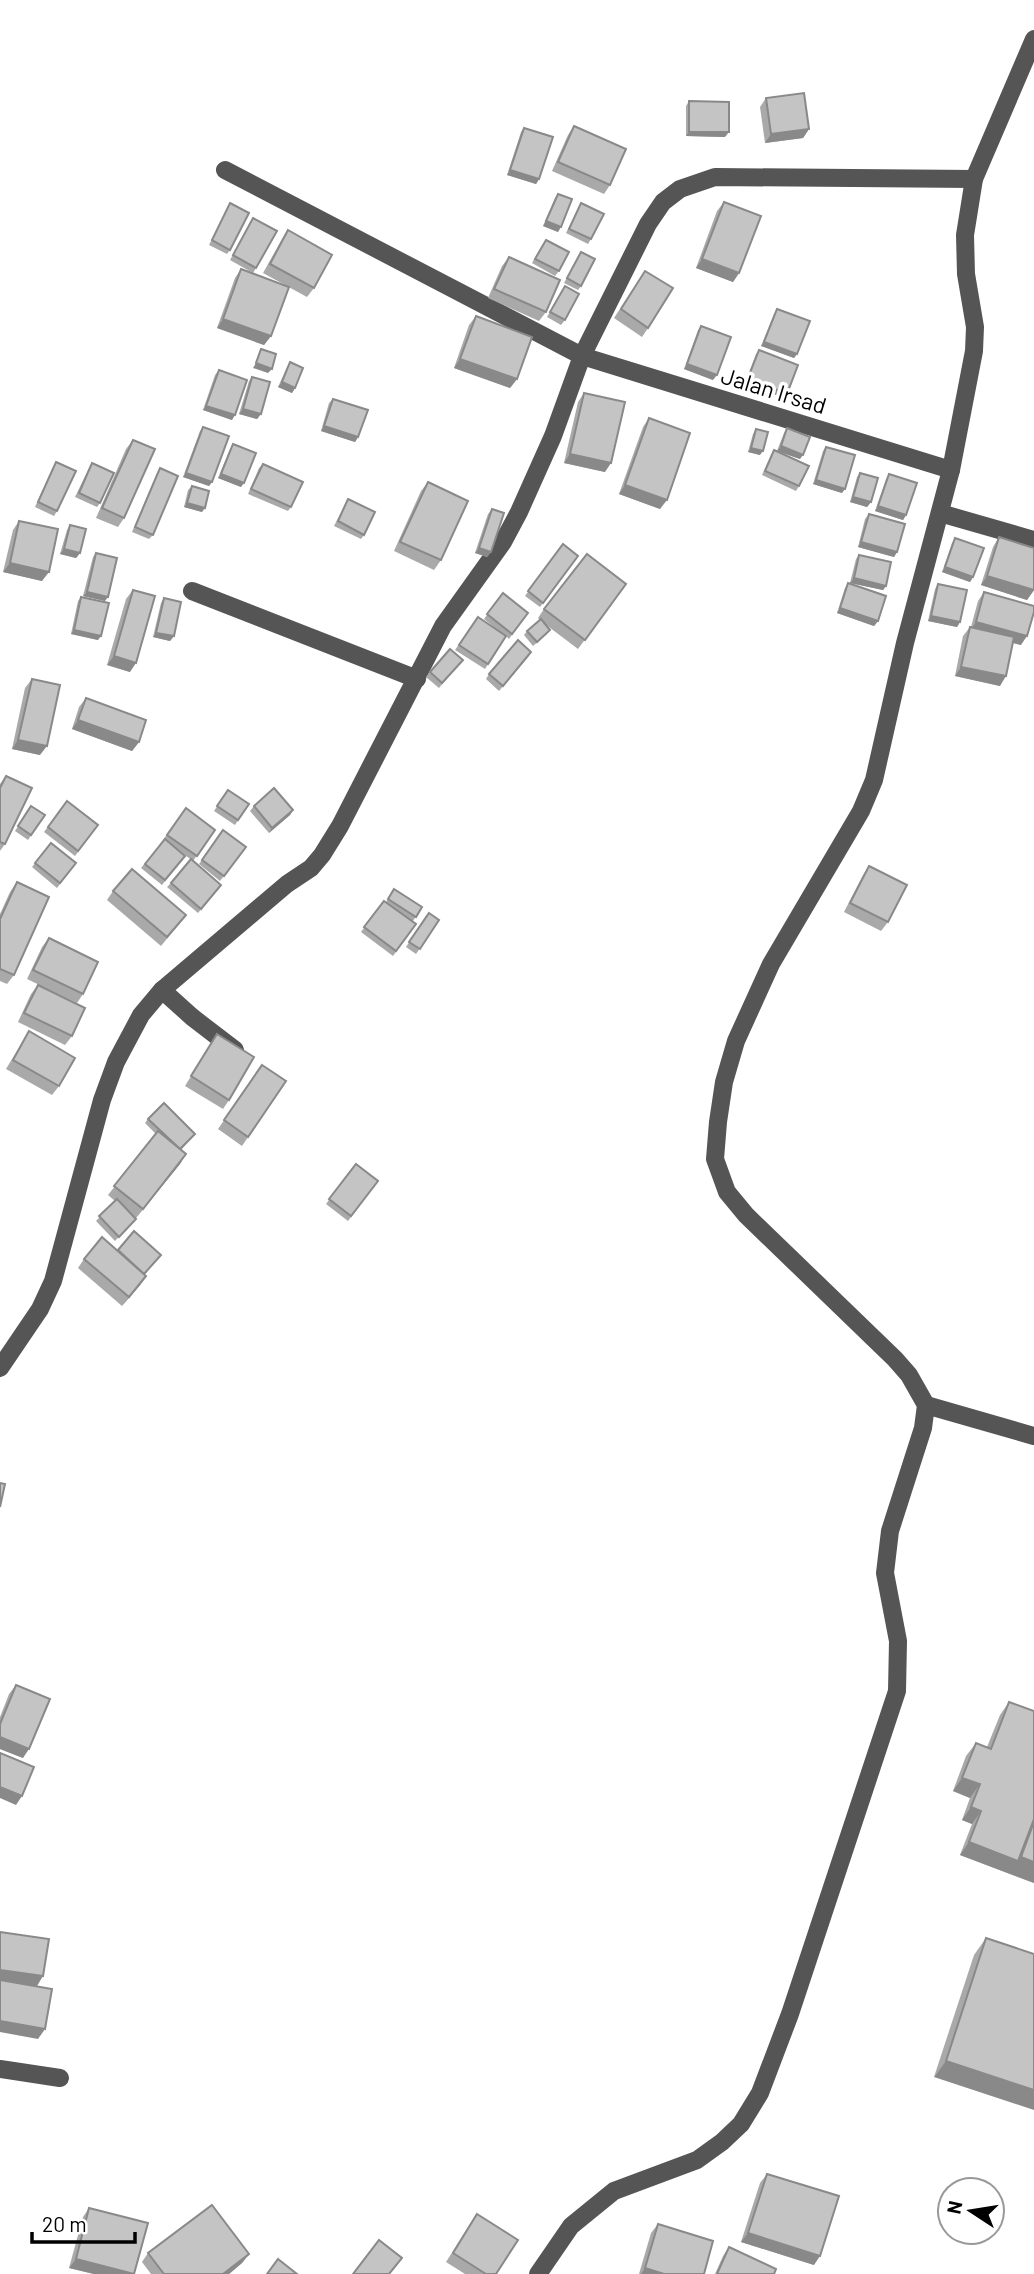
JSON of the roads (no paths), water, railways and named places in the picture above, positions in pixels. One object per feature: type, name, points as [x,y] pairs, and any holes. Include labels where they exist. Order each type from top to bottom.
[{"type":"street","points":[[538,2274],[571,2226],[614,2191],[697,2160],[741,2124],[760,2093],[790,2014],[897,1691],[898,1641],[885,1573],[890,1531],[923,1427],[926,1405],[909,1375],[895,1359],[746,1215],[727,1192],[715,1159],[724,1082],[750,1007],[771,964],[861,811],[874,780],[905,643],[951,470],[974,351],[975,327],[966,274],[965,235],[974,179],[1034,39]]},
{"type":"street","name":"Jalan Irsad","points":[[225,170],[582,356],[951,470]]},
{"type":"street","points":[[0,1368],[40,1309],[53,1280],[91,1137],[116,1062],[141,1015],[162,990],[287,884],[311,868],[322,855],[340,826],[443,626],[503,542],[519,512],[553,436],[582,356],[648,224],[663,202],[680,189],[715,177],[974,179]]},
{"type":"street","points":[[940,513],[1034,540]]},
{"type":"street","points":[[192,591],[417,679]]},
{"type":"street","points":[[162,990],[242,1056]]},
{"type":"street","points":[[926,1405],[1034,1436]]},
{"type":"street","points":[[0,2069],[60,2078]]}]
